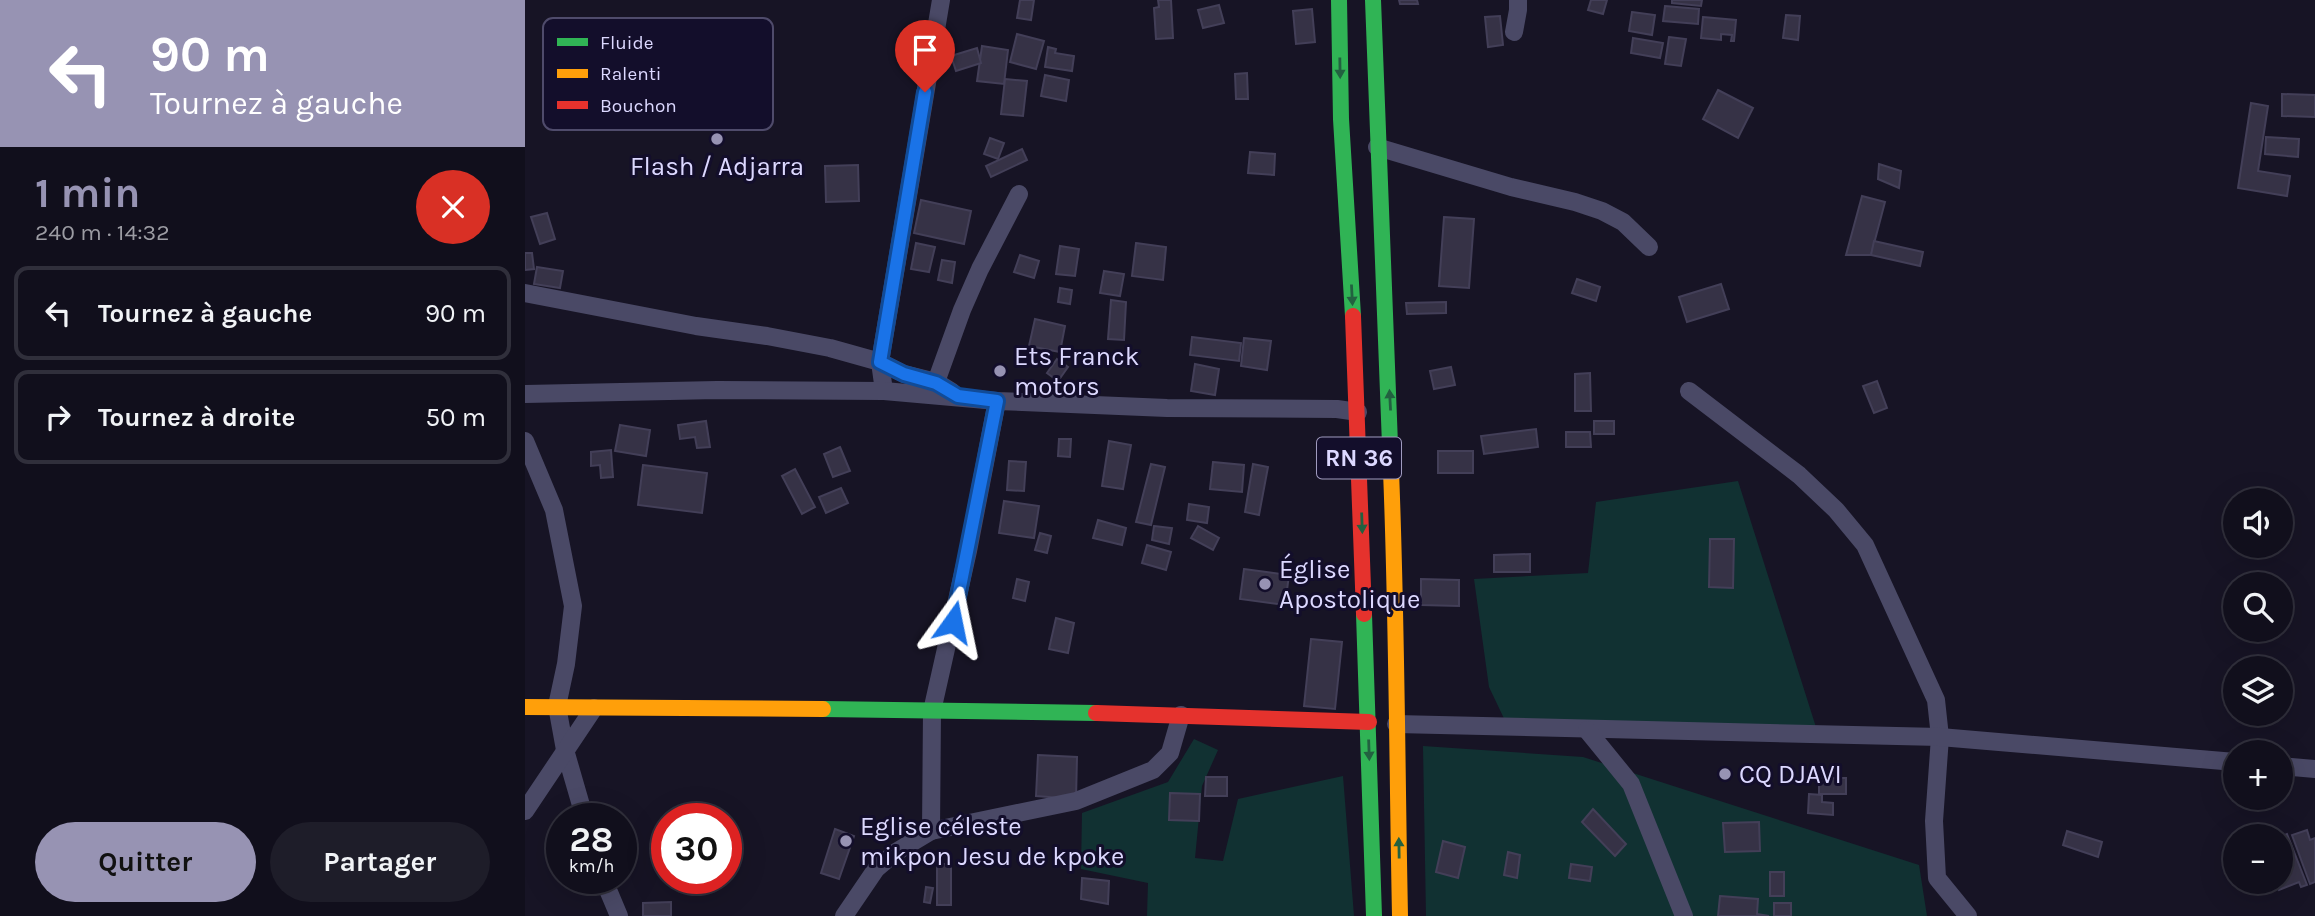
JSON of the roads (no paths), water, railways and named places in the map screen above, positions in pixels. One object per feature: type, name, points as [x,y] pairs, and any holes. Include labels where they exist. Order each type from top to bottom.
[{"type":"main road","name":"RN 36","points":[[1339,0],[1341,119],[1358,412],[1374,916]]},
{"type":"main road","name":"RN 36","points":[[1373,0],[1377,147],[1391,417],[1397,626],[1400,916]]},
{"type":"main road","points":[[525,707],[795,708],[1181,715],[1369,722]]},
{"type":"street","points":[[884,391],[880,362],[941,0]]},
{"type":"street","points":[[1514,32],[1518,0]]},
{"type":"street","points":[[1377,147],[1602,211],[1623,222],[1649,247]]},
{"type":"street","points":[[936,383],[980,269],[1019,194]]},
{"type":"street","points":[[525,293],[696,326],[830,348],[880,362],[904,374],[936,383],[958,396]]},
{"type":"street","points":[[525,394],[717,390],[884,391],[997,401],[1167,408],[1337,409],[1358,412]]},
{"type":"street","points":[[1689,391],[1799,475],[1836,510],[1864,545],[1936,700],[1940,737],[1934,821],[1937,878],[1968,916]]},
{"type":"street","points":[[931,831],[932,711],[968,551],[997,401]]},
{"type":"street","points":[[525,441],[554,510],[573,606],[566,664],[557,706],[565,750],[580,803]]},
{"type":"street","points":[[525,811],[594,708]]},
{"type":"street","points":[[844,916],[876,869],[896,852],[931,831],[1076,801],[1153,770],[1170,753],[1181,715]]},
{"type":"street","points":[[1396,724],[1940,737],[2223,761]]},
{"type":"street","points":[[1587,730],[1631,784],[1683,916]]},
{"type":"street","points":[[2293,767],[2315,769]]},
{"type":"street","points":[[610,894],[619,916]]},
{"type":"place","name":"Flash / Adjarra","points":[[717,139]]},
{"type":"place","name":"Ets Franck motors","points":[[1000,371]]},
{"type":"place","name":"Église Apostolique","points":[[1265,584]]},
{"type":"place","name":"CQ DJAVI","points":[[1725,774]]},
{"type":"place","name":"Eglise céleste mikpon Jesu de kpoke","points":[[846,841]]}]
